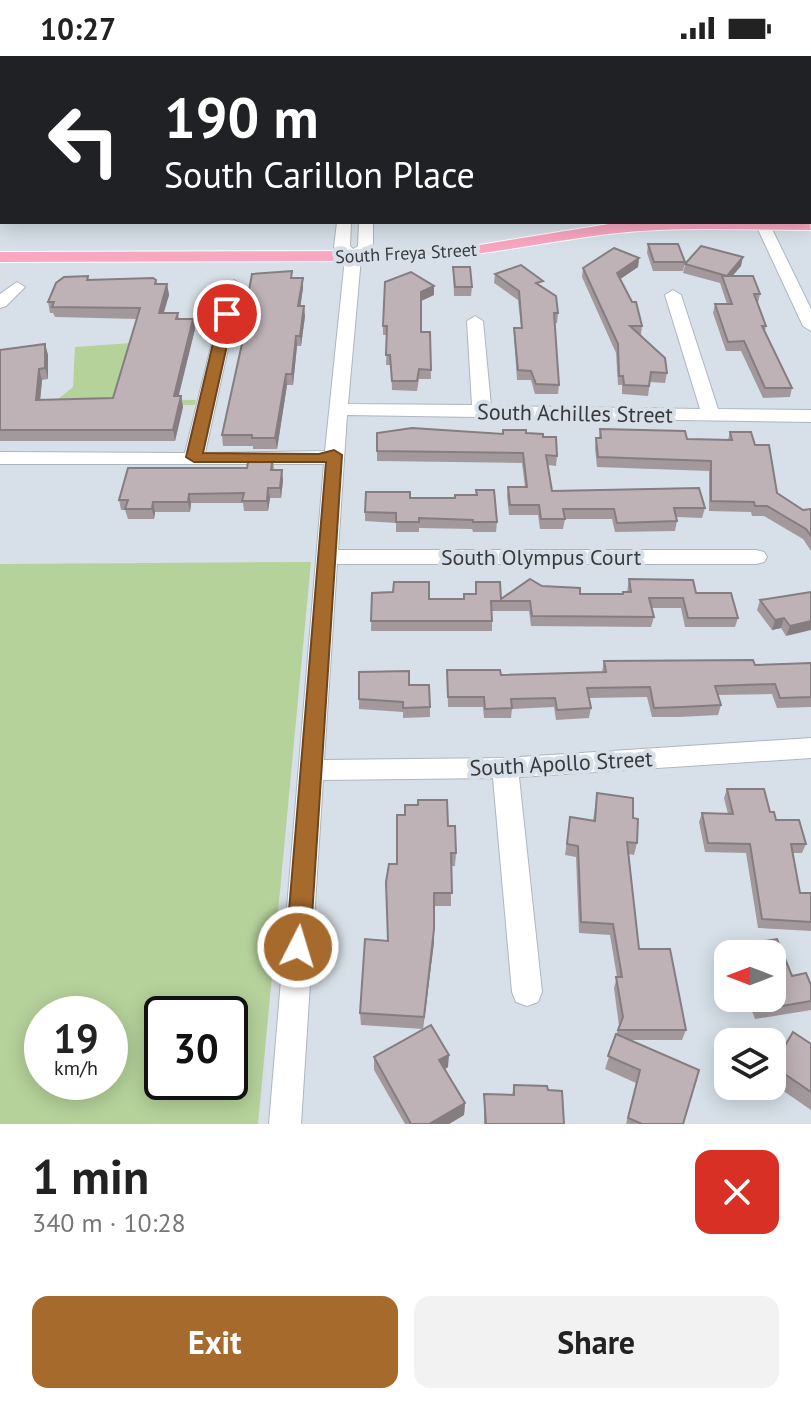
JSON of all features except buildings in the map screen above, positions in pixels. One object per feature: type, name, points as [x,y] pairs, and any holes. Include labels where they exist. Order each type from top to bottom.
[{"type":"main road","name":"South Freya Street","points":[[0,257],[353,257],[467,252],[609,229],[811,225]]},
{"type":"street","points":[[344,224],[342,247],[353,257]]},
{"type":"street","points":[[285,1124],[334,455],[353,257],[365,247],[366,224]]},
{"type":"street","points":[[763,225],[811,326]]},
{"type":"street","points":[[194,457],[234,285]]},
{"type":"street","points":[[0,303],[17,287]]},
{"type":"street","points":[[673,295],[711,415]]},
{"type":"street","points":[[475,321],[482,412]]},
{"type":"street","name":"South Achilles Street","points":[[339,409],[811,416]]},
{"type":"street","points":[[0,458],[319,459],[334,455]]},
{"type":"street","name":"South Olympus Court","points":[[326,557],[756,557]]},
{"type":"street","name":"South Apollo Street","points":[[312,770],[505,768],[811,748]]},
{"type":"street","points":[[505,768],[527,992]]},
{"type":"green space","points":[[131,343],[117,399],[196,400],[195,405],[0,405],[0,400],[58,399],[73,387],[75,347]]},
{"type":"green space","points":[[311,562],[258,1124],[0,1124],[0,564]]},
{"type":"route","points":[[227,314],[194,457],[319,459],[334,455],[298,947]]}]
